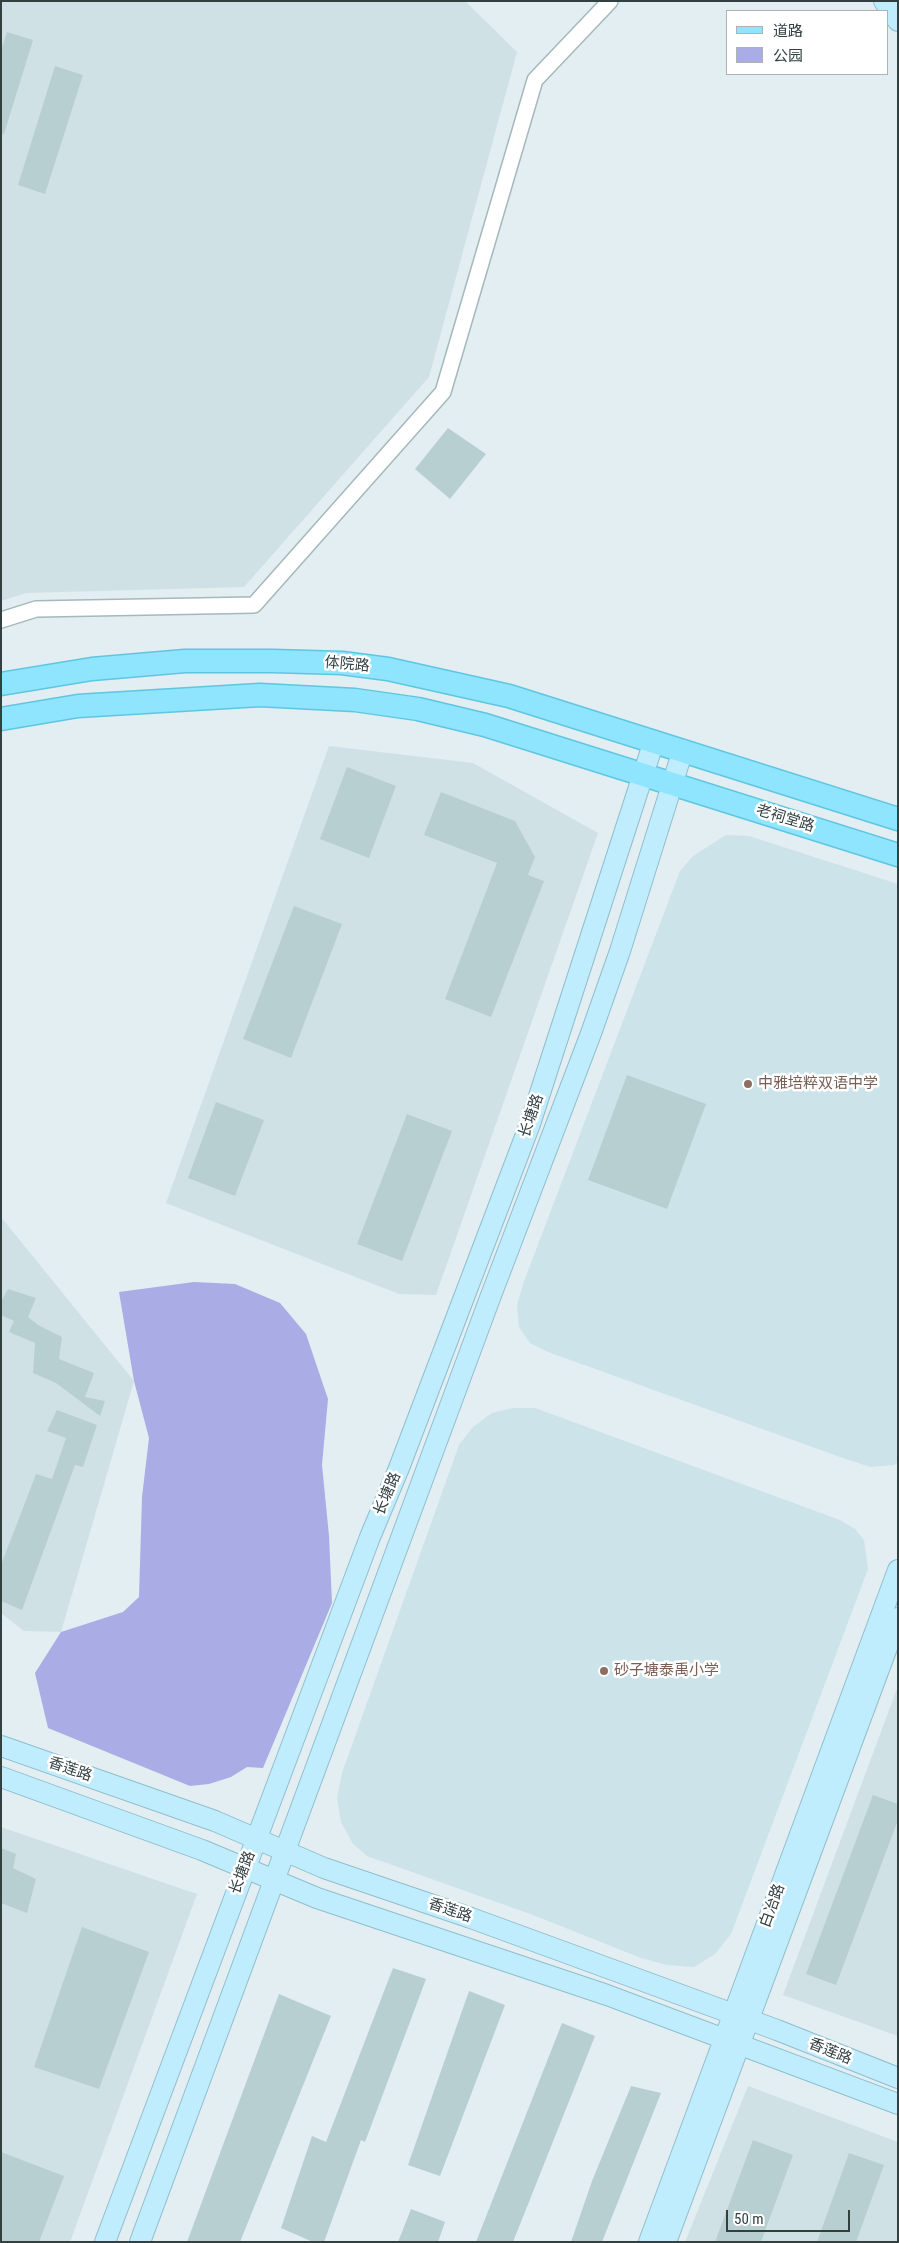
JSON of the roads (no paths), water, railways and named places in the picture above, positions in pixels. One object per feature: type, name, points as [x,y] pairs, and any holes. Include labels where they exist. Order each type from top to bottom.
[{"type":"main road","points":[[884,1],[898,21]]},
{"type":"main road","name":"体院路","points":[[1,684],[92,669],[185,661],[342,663],[388,669],[500,693],[683,750]]},
{"type":"main road","points":[[1,719],[78,706],[167,700],[260,696],[355,700],[418,709],[485,725],[672,784]]},
{"type":"main road","name":"长塘路","points":[[105,2242],[245,1868],[530,1124],[654,741]]},
{"type":"main road","points":[[683,750],[898,819]]},
{"type":"main road","name":"长塘路","points":[[140,2242],[490,1298],[590,1036],[623,942],[683,750]]},
{"type":"main road","name":"老祠堂路","points":[[672,784],[898,855]]},
{"type":"main road","name":"白冶路","points":[[666,2242],[740,2017],[898,1570]]},
{"type":"main road","name":"白冶路","points":[[740,2017],[898,1618]]},
{"type":"main road","name":"香莲路","points":[[1,1746],[215,1820],[324,1868],[471,1918],[740,2017],[898,2078]]},
{"type":"main road","name":"香莲路","points":[[1,1777],[202,1850],[317,1898],[608,1995],[898,2104]]},
{"type":"main road","name":"白冶路","points":[[649,2242],[732,2042]]},
{"type":"street","points":[[1,620],[36,609],[254,605],[443,392],[535,80],[610,1]]},
{"type":"place","name":"中雅培粹双语中学","points":[[748,1084]]},
{"type":"place","name":"砂子塘泰禹小学","points":[[604,1671]]}]
